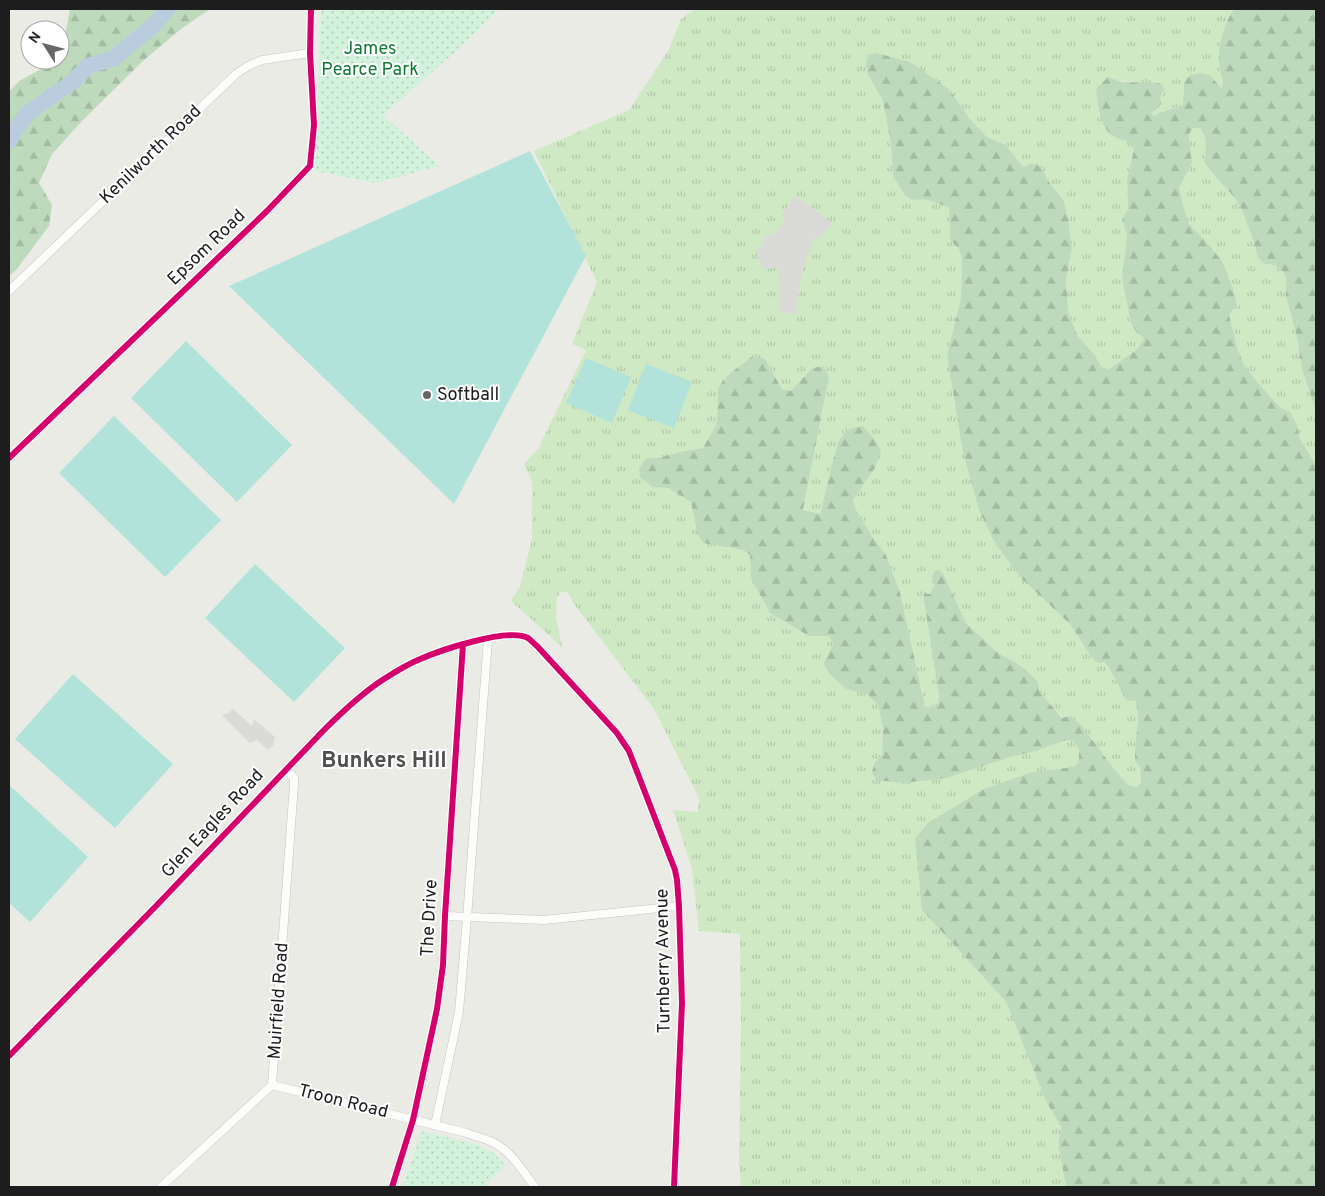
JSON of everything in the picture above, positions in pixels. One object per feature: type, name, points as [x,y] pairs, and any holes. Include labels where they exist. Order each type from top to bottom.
[{"type":"street","name":"Epsom Road","points":[[9,458],[268,211],[310,166],[314,124],[310,53],[311,9]]},
{"type":"street","name":"Kenilworth Road","points":[[9,291],[236,74],[262,60],[310,53]]},
{"type":"street","name":"Turnberry Avenue","points":[[463,644],[510,635],[528,638],[537,646],[624,742],[675,870],[679,906],[682,1003],[674,1187]]},
{"type":"street","name":"The Drive","points":[[434,1125],[459,1012],[488,639]]},
{"type":"street","name":"The Drive","points":[[392,1187],[413,1120],[437,1009],[442,965],[463,644]]},
{"type":"street","name":"Glen Eagles Road","points":[[9,1056],[157,906],[323,731],[350,706],[384,679],[418,660],[463,644]]},
{"type":"street","name":"Muirfield Road","points":[[161,1187],[272,1085],[294,784],[294,778],[286,769]]},
{"type":"street","points":[[445,916],[544,920],[679,906]]},
{"type":"street","name":"Troon Road","points":[[272,1085],[489,1140],[513,1157],[535,1187]]},
{"type":"green space","points":[[70,9],[210,9],[181,29],[143,61],[83,120],[52,154],[39,183],[52,205],[49,226],[16,270],[9,276],[9,92],[19,81],[39,70],[70,70],[70,20],[68,20]]},
{"type":"green space","name":"James Pearce Park","points":[[321,9],[499,9],[463,45],[383,115],[440,166],[376,183],[315,171]]},
{"type":"green space","points":[[695,9],[1234,9],[1229,16],[1219,56],[1223,84],[1220,88],[1184,83],[1183,105],[1154,116],[1150,112],[1164,92],[1156,83],[1132,83],[1108,77],[1113,136],[1130,142],[1134,149],[1127,180],[1128,209],[1122,219],[1127,235],[1122,278],[1144,338],[1136,350],[1109,369],[1101,367],[1095,355],[1077,335],[1068,310],[1066,279],[1072,247],[1064,201],[1049,182],[1043,170],[1030,164],[1023,167],[1006,145],[987,137],[970,119],[949,89],[868,76],[883,101],[891,145],[893,176],[912,200],[931,201],[949,208],[950,240],[959,249],[962,260],[961,298],[947,355],[1022,579],[1070,624],[1092,658],[1108,665],[1125,699],[1136,702],[1138,718],[1135,749],[1140,766],[1141,783],[1136,787],[1128,785],[1070,716],[1063,718],[1040,692],[1038,682],[1023,667],[997,652],[966,623],[944,575],[932,578],[933,586],[930,594],[923,594],[939,697],[937,707],[925,707],[900,592],[886,555],[854,508],[853,500],[875,468],[839,440],[820,514],[803,511],[829,377],[824,366],[812,368],[791,391],[782,389],[765,359],[718,388],[717,423],[703,448],[658,458],[646,458],[652,486],[668,488],[691,502],[697,533],[703,543],[743,550],[750,555],[751,578],[809,636],[829,636],[833,643],[831,651],[826,657],[846,689],[869,695],[878,705],[883,728],[882,755],[875,762],[1007,758],[1036,751],[1067,740],[1075,742],[1079,750],[1079,762],[1073,767],[1032,772],[922,910],[1006,1002],[1047,1103],[1061,1127],[1058,1144],[1066,1187],[741,1187],[739,1164],[740,934],[699,931],[692,869],[673,810],[698,812],[699,798],[654,709],[574,604],[568,593],[561,591],[557,598],[556,617],[562,647],[511,601],[520,586],[532,539],[532,481],[524,464],[538,449],[586,350],[572,344],[597,282],[534,151],[629,110],[668,51],[681,19]]},
{"type":"green space","points":[[1234,9],[1316,9],[1316,412],[1302,369],[1297,338],[1286,297],[1286,278],[1283,271],[1275,265],[1264,264],[1257,256],[1255,245],[1242,210],[1234,197],[1204,162],[1205,140],[1200,128],[1193,128],[1189,134],[1192,163],[1179,188],[1189,224],[1222,261],[1233,288],[1237,306],[1229,315],[1237,347],[1244,365],[1280,407],[1290,412],[1297,425],[1300,439],[1316,465],[1316,1187],[1066,1187],[1058,1144],[1061,1127],[1047,1103],[1006,1002],[922,910],[915,838],[928,823],[984,789],[1032,772],[1073,767],[1079,762],[1079,750],[1075,742],[1067,740],[946,778],[903,783],[876,780],[872,772],[875,762],[882,755],[883,728],[878,705],[868,695],[846,689],[828,672],[824,664],[833,643],[829,636],[809,636],[770,613],[751,578],[750,555],[743,550],[703,543],[697,533],[691,502],[668,488],[652,487],[640,477],[639,468],[646,458],[658,458],[703,448],[717,423],[718,388],[727,376],[753,356],[765,359],[782,389],[791,391],[812,368],[824,366],[829,377],[803,510],[820,514],[839,440],[849,429],[863,426],[881,450],[875,468],[853,500],[855,508],[886,555],[900,592],[925,707],[937,707],[939,697],[923,594],[925,592],[930,594],[934,585],[933,574],[936,570],[939,570],[944,575],[966,623],[997,652],[1023,667],[1038,682],[1040,692],[1062,718],[1070,716],[1081,725],[1128,785],[1136,787],[1141,783],[1140,766],[1135,760],[1138,718],[1136,702],[1125,699],[1108,666],[1104,662],[1098,663],[1092,658],[1070,624],[1022,579],[995,543],[979,510],[963,452],[947,355],[961,298],[962,260],[959,249],[950,240],[949,208],[931,201],[912,200],[905,195],[893,176],[891,145],[883,101],[868,75],[866,65],[868,55],[876,53],[910,62],[949,89],[970,119],[987,137],[1006,145],[1023,167],[1037,164],[1043,170],[1049,182],[1064,201],[1068,220],[1072,247],[1066,279],[1068,310],[1077,335],[1095,355],[1101,367],[1109,369],[1136,350],[1144,338],[1137,333],[1131,323],[1122,278],[1127,235],[1122,219],[1128,209],[1127,180],[1134,149],[1128,142],[1115,137],[1106,129],[1101,116],[1096,89],[1108,77],[1122,82],[1160,83],[1165,89],[1160,97],[1161,104],[1156,110],[1151,112],[1154,116],[1183,105],[1184,83],[1190,75],[1201,73],[1210,75],[1221,88],[1223,84],[1219,62],[1220,43]]},
{"type":"green space","points":[[1193,128],[1200,128],[1203,132],[1206,149],[1204,162],[1234,197],[1242,210],[1255,245],[1257,256],[1264,264],[1275,265],[1283,271],[1286,278],[1286,298],[1297,338],[1302,369],[1316,412],[1316,465],[1300,439],[1297,425],[1290,413],[1280,407],[1244,365],[1237,347],[1229,315],[1237,306],[1233,288],[1222,261],[1189,224],[1179,188],[1192,163],[1189,134]]},
{"type":"green space","points":[[422,1131],[478,1145],[495,1154],[505,1165],[502,1171],[486,1183],[488,1187],[402,1187]]},
{"type":"shaded area","name":"Softball","points":[[530,151],[586,256],[454,504],[229,286]]},
{"type":"shaded area","points":[[795,196],[832,223],[820,237],[813,239],[803,269],[795,313],[779,313],[780,285],[778,268],[763,269],[757,254],[766,235],[775,234],[780,227],[784,220],[782,214]]},
{"type":"shaded area","points":[[186,341],[292,445],[237,502],[131,398]]},
{"type":"shaded area","points":[[586,358],[631,377],[612,423],[566,403]]},
{"type":"shaded area","points":[[646,364],[692,382],[674,428],[628,410]]},
{"type":"shaded area","points":[[114,416],[221,520],[165,577],[59,473]]},
{"type":"shaded area","points":[[255,564],[345,648],[294,702],[205,618]]},
{"type":"shaded area","points":[[73,674],[173,764],[115,828],[15,739]]},
{"type":"shaded area","points":[[233,709],[252,726],[254,719],[275,737],[273,746],[268,750],[257,740],[250,743],[222,715],[229,713]]},
{"type":"shaded area","points":[[9,785],[88,857],[30,922],[9,903]]},
{"type":"waterway","points":[[9,141],[27,114],[71,83],[88,66],[114,58],[149,29],[168,9]]},
{"type":"cycle path","points":[[9,458],[267,211],[310,166],[314,125],[310,53],[311,9]]},
{"type":"cycle path","points":[[9,1056],[157,905],[323,731],[360,697],[396,671],[428,656],[473,641],[518,635],[528,638],[537,646],[617,733],[629,751],[675,870],[679,906],[682,1003],[674,1187]]},
{"type":"cycle path","points":[[392,1187],[413,1120],[437,1009],[443,965],[463,644]]},
{"type":"place","name":"Softball","points":[[427,395]]},
{"type":"district","name":"Bunkers Hill","points":[[384,761]]}]
